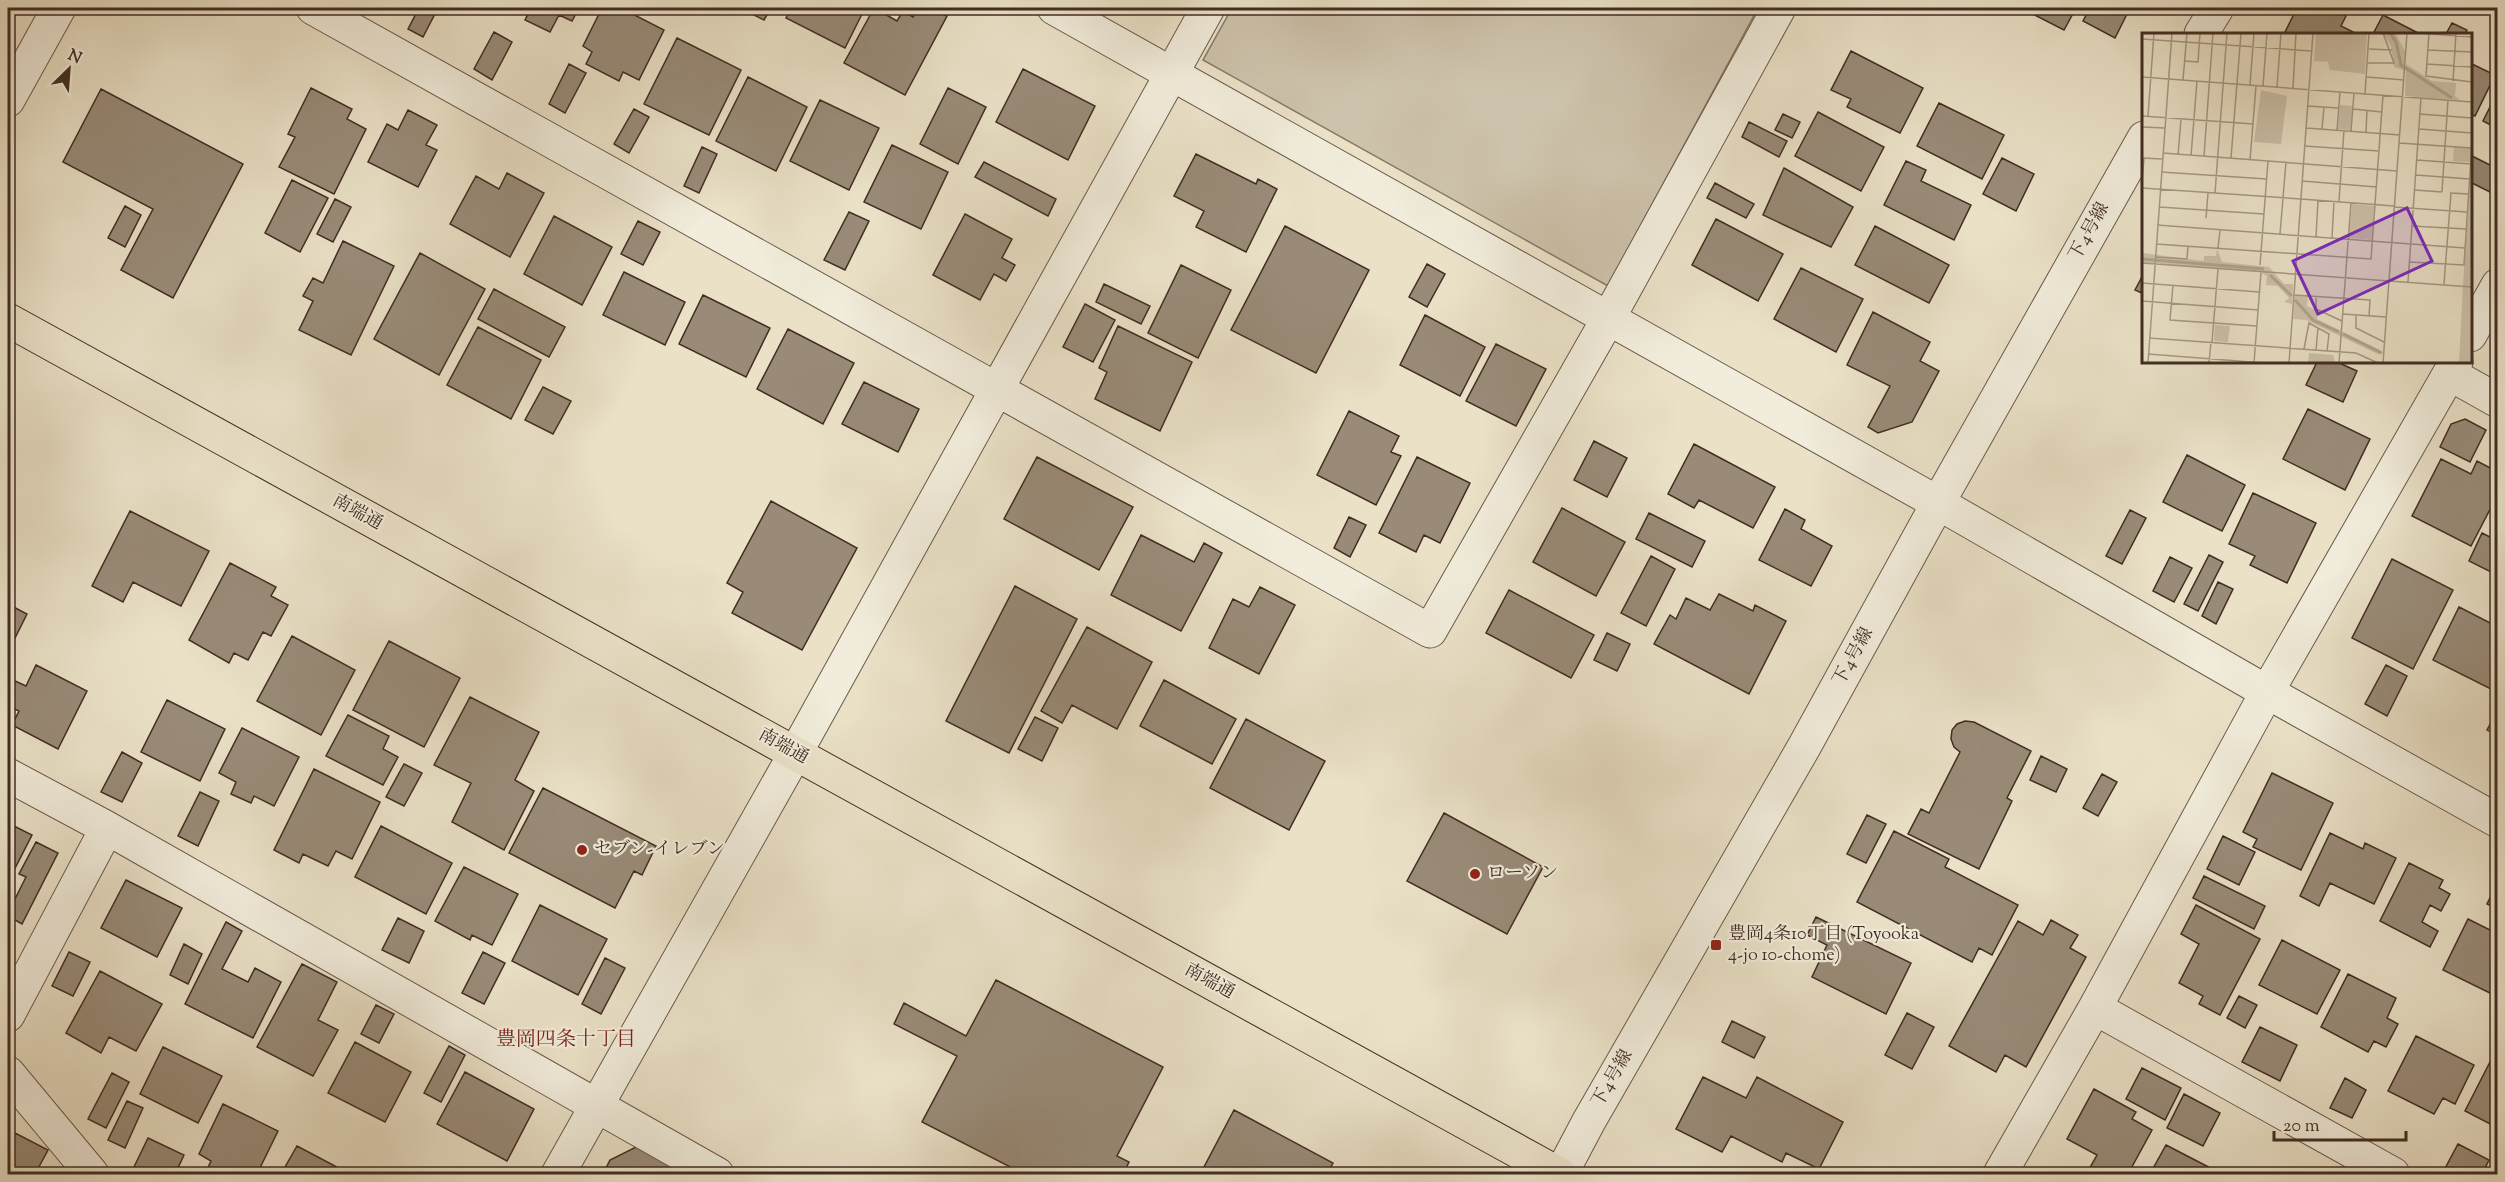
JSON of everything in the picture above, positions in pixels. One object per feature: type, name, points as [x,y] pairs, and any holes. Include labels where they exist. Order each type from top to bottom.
[{"type":"main road","name":"南端通","points":[[8,320],[1560,1174]]},
{"type":"street","points":[[8,100],[59,8]]},
{"type":"street","points":[[313,8],[1430,631],[1608,319],[1779,8]]},
{"type":"street","points":[[1054,8],[1938,503],[2267,692],[2498,821]]},
{"type":"street","points":[[558,1174],[795,754],[1208,8]]},
{"type":"street","points":[[2202,33],[2217,8]]},
{"type":"street","name":"下4号線","points":[[1560,1174],[1588,1120],[1804,747],[1938,503],[2142,142]]},
{"type":"street","points":[[2472,331],[2498,285]]},
{"type":"street","points":[[2000,1174],[2096,1008],[2267,692],[2453,368],[2498,401]]},
{"type":"street","points":[[8,775],[107,828],[595,1107],[717,1174]]},
{"type":"street","points":[[8,1015],[107,828]]},
{"type":"street","points":[[2096,1008],[2393,1174]]},
{"type":"street","points":[[8,1073],[92,1174]]},
{"type":"shaded area","points":[[1232,8],[1758,8],[1608,286],[1203,60]]},
{"type":"building","points":[[419,8],[438,8],[423,37],[408,29]]},
{"type":"building","points":[[531,8],[579,8],[572,21],[559,15],[550,32],[525,20]]},
{"type":"building","points":[[602,8],[621,8],[664,30],[639,80],[623,72],[619,81],[586,64],[592,52],[583,46]]},
{"type":"building","points":[[740,8],[771,8],[764,20]]},
{"type":"building","points":[[791,8],[865,8],[845,48],[786,18]]},
{"type":"building","points":[[874,8],[897,21],[903,11],[913,17],[918,8],[930,8],[947,16],[905,95],[844,63]]},
{"type":"building","points":[[2021,8],[2076,8],[2064,30]]},
{"type":"building","points":[[2090,8],[2130,8],[2115,38],[2083,21]]},
{"type":"building","points":[[2297,8],[2329,8],[2346,16],[2341,26],[2355,33],[2284,33]]},
{"type":"building","points":[[2383,15],[2418,33],[2374,33]]},
{"type":"building","points":[[2452,23],[2467,30],[2466,33],[2447,33]]},
{"type":"building","points":[[494,32],[512,42],[492,80],[474,69]]},
{"type":"building","points":[[677,38],[741,70],[709,135],[644,104]]},
{"type":"building","points":[[1851,51],[1923,88],[1900,133],[1847,107],[1851,99],[1831,90]]},
{"type":"building","points":[[569,64],[586,73],[565,113],[549,104]]},
{"type":"building","points":[[2472,64],[2495,75],[2475,116],[2472,115]]},
{"type":"building","points":[[1023,69],[1095,106],[1068,160],[996,122]]},
{"type":"building","points":[[748,77],[807,107],[776,171],[716,141]]},
{"type":"building","points":[[311,88],[352,109],[347,119],[366,129],[334,194],[279,167],[295,137],[288,134]]},
{"type":"building","points":[[948,88],[986,107],[958,164],[920,144]]},
{"type":"building","points":[[101,89],[243,164],[173,298],[121,270],[153,209],[63,162]]},
{"type":"building","points":[[2498,91],[2498,129],[2483,121]]},
{"type":"building","points":[[820,100],[879,128],[849,190],[790,161]]},
{"type":"building","points":[[1939,103],[2004,135],[1982,179],[1917,146]]},
{"type":"building","points":[[634,109],[649,117],[629,153],[614,144]]},
{"type":"building","points":[[408,110],[437,125],[426,145],[437,150],[418,187],[368,162],[387,124],[398,130]]},
{"type":"building","points":[[1818,112],[1884,147],[1861,191],[1795,156]]},
{"type":"building","points":[[1783,114],[1800,122],[1792,138],[1775,130]]},
{"type":"building","points":[[1749,122],[1787,141],[1779,157],[1742,137]]},
{"type":"building","points":[[892,145],[948,172],[921,229],[864,202]]},
{"type":"building","points":[[702,147],[717,154],[699,193],[684,186]]},
{"type":"building","points":[[1196,154],[1256,184],[1258,179],[1277,189],[1246,252],[1196,227],[1204,211],[1174,196]]},
{"type":"building","points":[[2472,156],[2498,169],[2498,196],[2472,183]]},
{"type":"building","points":[[2002,158],[2034,174],[2016,211],[1983,194]]},
{"type":"building","points":[[1906,161],[1926,170],[1921,181],[1971,205],[1954,240],[1884,205]]},
{"type":"building","points":[[984,162],[1056,199],[1048,216],[975,177]]},
{"type":"building","points":[[1784,168],[1853,207],[1831,247],[1763,215]]},
{"type":"building","points":[[507,173],[544,193],[510,257],[450,224],[476,176],[499,189]]},
{"type":"building","points":[[292,180],[328,198],[300,252],[265,233]]},
{"type":"building","points":[[1715,183],[1754,204],[1746,218],[1707,198]]},
{"type":"building","points":[[335,199],[351,207],[333,242],[317,234]]},
{"type":"building","points":[[125,206],[141,215],[125,247],[108,238]]},
{"type":"building","points":[[849,212],[869,221],[845,270],[824,260]]},
{"type":"building","points":[[965,214],[1012,239],[1002,258],[1015,265],[1006,281],[994,274],[980,300],[933,275]]},
{"type":"building","points":[[554,216],[612,247],[582,305],[524,274]]},
{"type":"building","points":[[1716,219],[1783,254],[1758,301],[1692,265]]},
{"type":"building","points":[[638,221],[660,232],[643,265],[621,254]]},
{"type":"building","points":[[1285,226],[1369,270],[1316,373],[1231,330]]},
{"type":"building","points":[[1875,226],[1949,265],[1929,303],[1855,265]]},
{"type":"building","points":[[343,241],[394,266],[351,355],[299,330],[313,301],[303,296],[313,278],[323,283]]},
{"type":"building","points":[[420,253],[485,289],[439,375],[374,339]]},
{"type":"building","points":[[1427,264],[1445,274],[1427,307],[1409,297]]},
{"type":"building","points":[[1181,265],[1231,290],[1198,358],[1148,333]]},
{"type":"building","points":[[1801,268],[1863,299],[1836,352],[1774,319]]},
{"type":"building","points":[[624,272],[685,302],[665,345],[603,315]]},
{"type":"building","points":[[2142,277],[2142,293],[2135,290]]},
{"type":"building","points":[[1104,284],[1150,306],[1141,324],[1096,302]]},
{"type":"building","points":[[494,289],[565,327],[549,357],[478,319]]},
{"type":"building","points":[[703,295],[770,328],[746,377],[679,344]]},
{"type":"building","points":[[1085,304],[1115,320],[1093,362],[1063,347]]},
{"type":"building","points":[[1873,312],[1930,342],[1920,361],[1939,371],[1912,422],[1878,433],[1868,427],[1890,386],[1847,365]]},
{"type":"building","points":[[1425,315],[1485,347],[1460,396],[1400,365]]},
{"type":"building","points":[[1118,326],[1192,362],[1160,431],[1095,399],[1107,372],[1099,368]]},
{"type":"building","points":[[478,327],[541,360],[511,419],[447,385]]},
{"type":"building","points":[[788,329],[854,363],[823,424],[757,389]]},
{"type":"building","points":[[1496,344],[1546,369],[1516,426],[1466,401]]},
{"type":"building","points":[[2317,363],[2339,363],[2357,371],[2343,402],[2306,385]]},
{"type":"building","points":[[864,382],[919,409],[898,452],[842,424]]},
{"type":"building","points":[[543,387],[571,401],[553,434],[525,420]]},
{"type":"building","points":[[2308,409],[2370,439],[2345,490],[2283,459]]},
{"type":"building","points":[[1349,411],[1399,436],[1391,452],[1401,456],[1376,505],[1317,475]]},
{"type":"building","points":[[2465,419],[2486,430],[2470,462],[2440,447],[2451,424]]},
{"type":"building","points":[[1594,441],[1627,458],[1607,497],[1574,480]]},
{"type":"building","points":[[1694,444],[1775,487],[1753,528],[1699,500],[1694,508],[1668,494]]},
{"type":"building","points":[[2187,455],[2245,485],[2222,531],[2163,502]]},
{"type":"building","points":[[1037,457],[1133,507],[1099,570],[1004,519]]},
{"type":"building","points":[[1417,457],[1470,483],[1440,543],[1424,535],[1416,552],[1379,533]]},
{"type":"building","points":[[2441,459],[2471,474],[2477,461],[2498,472],[2498,494],[2471,546],[2412,516]]},
{"type":"building","points":[[2253,493],[2316,523],[2287,583],[2250,565],[2255,556],[2229,544]]},
{"type":"building","points":[[771,501],[857,548],[802,650],[732,613],[743,592],[727,583]]},
{"type":"building","points":[[1562,508],[1625,542],[1596,596],[1533,562]]},
{"type":"building","points":[[1785,509],[1805,520],[1801,529],[1832,546],[1811,586],[1759,560]]},
{"type":"building","points":[[2130,510],[2146,518],[2122,564],[2106,556]]},
{"type":"building","points":[[130,511],[209,551],[181,606],[133,582],[123,602],[92,586]]},
{"type":"building","points":[[1649,513],[1705,541],[1692,567],[1636,539]]},
{"type":"building","points":[[1349,517],[1366,525],[1350,557],[1334,548]]},
{"type":"building","points":[[2482,533],[2498,541],[2498,563],[2493,573],[2469,561]]},
{"type":"building","points":[[1141,535],[1194,562],[1204,543],[1222,553],[1181,631],[1111,595]]},
{"type":"building","points":[[2209,555],[2223,562],[2198,611],[2184,604]]},
{"type":"building","points":[[1651,556],[1675,569],[1646,626],[1621,613]]},
{"type":"building","points":[[2170,557],[2192,568],[2174,602],[2153,591]]},
{"type":"building","points":[[2392,559],[2453,590],[2413,669],[2352,638]]},
{"type":"building","points":[[230,563],[276,587],[271,596],[288,605],[271,636],[263,632],[248,660],[234,653],[229,663],[189,640]]},
{"type":"building","points":[[2218,582],[2233,589],[2216,624],[2202,616]]},
{"type":"building","points":[[1015,586],[1077,619],[1009,753],[946,721]]},
{"type":"building","points":[[1260,587],[1295,605],[1259,674],[1209,648],[1233,599],[1249,607]]},
{"type":"building","points":[[1509,590],[1594,635],[1571,678],[1486,633]]},
{"type":"building","points":[[1719,594],[1753,611],[1755,605],[1786,621],[1749,694],[1654,644],[1670,615],[1676,619],[1686,598],[1710,610]]},
{"type":"building","points":[[8,604],[27,614],[8,652]]},
{"type":"building","points":[[2459,607],[2498,627],[2498,687],[2495,691],[2433,660]]},
{"type":"building","points":[[1087,627],[1152,662],[1117,729],[1072,705],[1062,723],[1041,711]]},
{"type":"building","points":[[1607,633],[1630,644],[1617,671],[1594,660]]},
{"type":"building","points":[[292,636],[355,670],[321,735],[257,701]]},
{"type":"building","points":[[389,641],[460,678],[424,747],[353,710]]},
{"type":"building","points":[[36,665],[87,691],[58,749],[12,725],[19,711],[8,706],[8,691],[13,680],[26,686]]},
{"type":"building","points":[[2386,665],[2407,676],[2387,716],[2365,704]]},
{"type":"building","points":[[1164,680],[1236,719],[1212,764],[1140,726]]},
{"type":"building","points":[[470,697],[539,732],[515,780],[534,791],[504,850],[452,822],[471,783],[434,765]]},
{"type":"building","points":[[167,700],[225,729],[200,781],[141,752]]},
{"type":"building","points":[[2498,710],[2498,735],[2487,730]]},
{"type":"building","points":[[348,715],[389,736],[383,749],[398,757],[383,785],[326,756]]},
{"type":"building","points":[[1035,717],[1058,728],[1042,761],[1018,749]]},
{"type":"building","points":[[1246,719],[1325,761],[1289,830],[1210,788]]},
{"type":"building","points":[[1965,721],[1974,722],[2031,751],[2007,798],[2012,801],[1979,869],[1908,834],[1921,809],[1929,813],[1960,752],[1954,747],[1951,739],[1952,730],[1957,724]]},
{"type":"building","points":[[242,728],[299,757],[274,806],[254,796],[251,803],[231,794],[236,782],[219,773]]},
{"type":"building","points":[[122,752],[142,763],[122,802],[101,792]]},
{"type":"building","points":[[2041,756],[2067,769],[2056,792],[2030,780]]},
{"type":"building","points":[[404,764],[422,773],[404,806],[386,797]]},
{"type":"building","points":[[314,769],[380,802],[352,859],[336,851],[328,866],[303,854],[299,863],[274,850]]},
{"type":"building","points":[[2272,773],[2333,803],[2301,870],[2253,847],[2257,839],[2243,832]]},
{"type":"building","points":[[2102,774],[2117,782],[2098,816],[2083,808]]},
{"type":"building","name":"セブン-イレブン","points":[[543,788],[656,846],[642,875],[634,871],[615,908],[509,853]]},
{"type":"building","points":[[200,792],[219,801],[198,846],[178,836]]},
{"type":"building","name":"ローソン","points":[[1444,813],[1543,867],[1507,934],[1407,881]]},
{"type":"building","points":[[1867,815],[1886,824],[1866,863],[1847,854]]},
{"type":"building","points":[[8,823],[32,835],[9,880],[8,879]]},
{"type":"building","points":[[381,826],[452,863],[426,914],[355,877]]},
{"type":"building","points":[[1894,831],[1949,859],[1945,867],[2018,905],[1992,955],[1979,948],[1972,962],[1857,902]]},
{"type":"building","points":[[2330,833],[2363,849],[2365,843],[2396,858],[2374,904],[2330,883],[2319,906],[2300,896]]},
{"type":"building","points":[[2223,836],[2255,852],[2239,885],[2207,869]]},
{"type":"building","points":[[36,842],[58,853],[22,924],[8,916],[8,913],[26,877],[19,874]]},
{"type":"building","points":[[2409,863],[2443,880],[2439,888],[2450,894],[2441,911],[2430,905],[2422,922],[2438,931],[2430,947],[2380,921]]},
{"type":"building","points":[[464,867],[518,894],[492,945],[472,935],[470,940],[435,921]]},
{"type":"building","points":[[2204,876],[2265,906],[2254,929],[2193,898]]},
{"type":"building","points":[[126,880],[182,908],[157,957],[101,928]]},
{"type":"building","points":[[2498,882],[2498,909],[2487,904]]},
{"type":"building","points":[[540,905],[607,939],[578,995],[512,961]]},
{"type":"building","points":[[2196,905],[2260,939],[2220,1015],[2199,1004],[2203,996],[2179,983],[2199,944],[2181,934]]},
{"type":"building","points":[[1816,917],[1911,963],[1886,1014],[1812,977],[1827,945],[1807,935]]},
{"type":"building","points":[[398,918],[424,931],[409,963],[382,950]]},
{"type":"building","points":[[2468,919],[2498,934],[2498,997],[2443,970]]},
{"type":"building","points":[[2051,920],[2078,935],[2070,948],[2086,957],[2026,1067],[2005,1055],[1996,1072],[1949,1046],[2018,921],[2043,935]]},
{"type":"building","points":[[226,922],[242,931],[222,969],[248,982],[255,968],[281,982],[253,1038],[185,1004]]},
{"type":"building","points":[[2282,940],[2340,970],[2317,1014],[2259,985]]},
{"type":"building","points":[[184,944],[202,954],[188,984],[170,975]]},
{"type":"building","points":[[69,952],[90,962],[73,996],[52,986]]},
{"type":"building","points":[[483,952],[505,963],[484,1004],[462,993]]},
{"type":"building","points":[[605,958],[625,968],[601,1014],[582,1004]]},
{"type":"building","points":[[302,964],[337,982],[318,1020],[338,1030],[313,1076],[257,1047]]},
{"type":"building","points":[[100,971],[162,1004],[136,1051],[109,1037],[101,1053],[66,1033]]},
{"type":"building","points":[[2348,974],[2396,998],[2387,1018],[2398,1024],[2386,1047],[2374,1041],[2368,1052],[2321,1027]]},
{"type":"building","points":[[996,980],[1163,1067],[1117,1156],[1129,1162],[1123,1174],[1024,1174],[922,1122],[957,1056],[894,1024],[904,1003],[966,1036]]},
{"type":"building","points":[[2239,996],[2257,1005],[2245,1028],[2227,1018]]},
{"type":"building","points":[[376,1005],[394,1014],[379,1043],[361,1034]]},
{"type":"building","points":[[1907,1013],[1934,1027],[1912,1069],[1885,1055]]},
{"type":"building","points":[[1732,1021],[1765,1037],[1754,1058],[1722,1042]]},
{"type":"building","points":[[2260,1027],[2297,1045],[2280,1081],[2242,1062]]},
{"type":"building","points":[[2416,1036],[2474,1065],[2455,1104],[2443,1098],[2434,1114],[2388,1091]]},
{"type":"building","points":[[355,1042],[411,1072],[385,1122],[328,1093]]},
{"type":"building","points":[[449,1046],[465,1055],[441,1102],[424,1093]]},
{"type":"building","points":[[163,1047],[222,1076],[198,1123],[140,1094]]},
{"type":"building","points":[[2493,1056],[2498,1059],[2498,1128],[2465,1111]]},
{"type":"building","points":[[2142,1068],[2181,1088],[2165,1120],[2126,1099]]},
{"type":"building","points":[[465,1072],[534,1109],[507,1161],[437,1124]]},
{"type":"building","points":[[112,1073],[129,1082],[106,1128],[88,1119]]},
{"type":"building","points":[[1703,1077],[1746,1098],[1757,1077],[1843,1122],[1819,1169],[1786,1153],[1782,1162],[1731,1136],[1722,1152],[1676,1129]]},
{"type":"building","points":[[2345,1078],[2366,1090],[2352,1118],[2330,1108]]},
{"type":"building","points":[[2094,1089],[2136,1112],[2132,1119],[2152,1130],[2128,1174],[2094,1174],[2088,1171],[2097,1155],[2067,1139]]},
{"type":"building","points":[[2184,1094],[2220,1113],[2203,1146],[2167,1128]]},
{"type":"building","points":[[127,1101],[143,1108],[125,1148],[108,1140]]},
{"type":"building","points":[[223,1104],[278,1131],[257,1174],[205,1174],[211,1161],[199,1154]]},
{"type":"building","points":[[1234,1110],[1333,1163],[1327,1174],[1219,1174],[1204,1167]]},
{"type":"building","points":[[15,1133],[48,1150],[35,1174],[23,1170],[21,1174],[18,1174],[8,1169],[8,1147]]},
{"type":"building","points":[[148,1138],[184,1155],[175,1174],[139,1174],[132,1171]]},
{"type":"building","points":[[2458,1144],[2489,1160],[2482,1174],[2442,1174]]},
{"type":"building","points":[[2166,1145],[2222,1174],[2150,1174]]},
{"type":"building","points":[[297,1146],[350,1174],[281,1174]]},
{"type":"building","points":[[636,1147],[688,1174],[603,1174],[610,1160]]},
{"type":"place","name":"セブン-イレブン","points":[[582,850]]},
{"type":"place","name":"ローソン","points":[[1475,874]]},
{"type":"place","name":"豊岡4条10丁目 (Toyooka 4-jo 10-chome)","points":[[1716,945]]},
{"type":"district","name":"豊岡四条十丁目","points":[[566,1040]]}]
